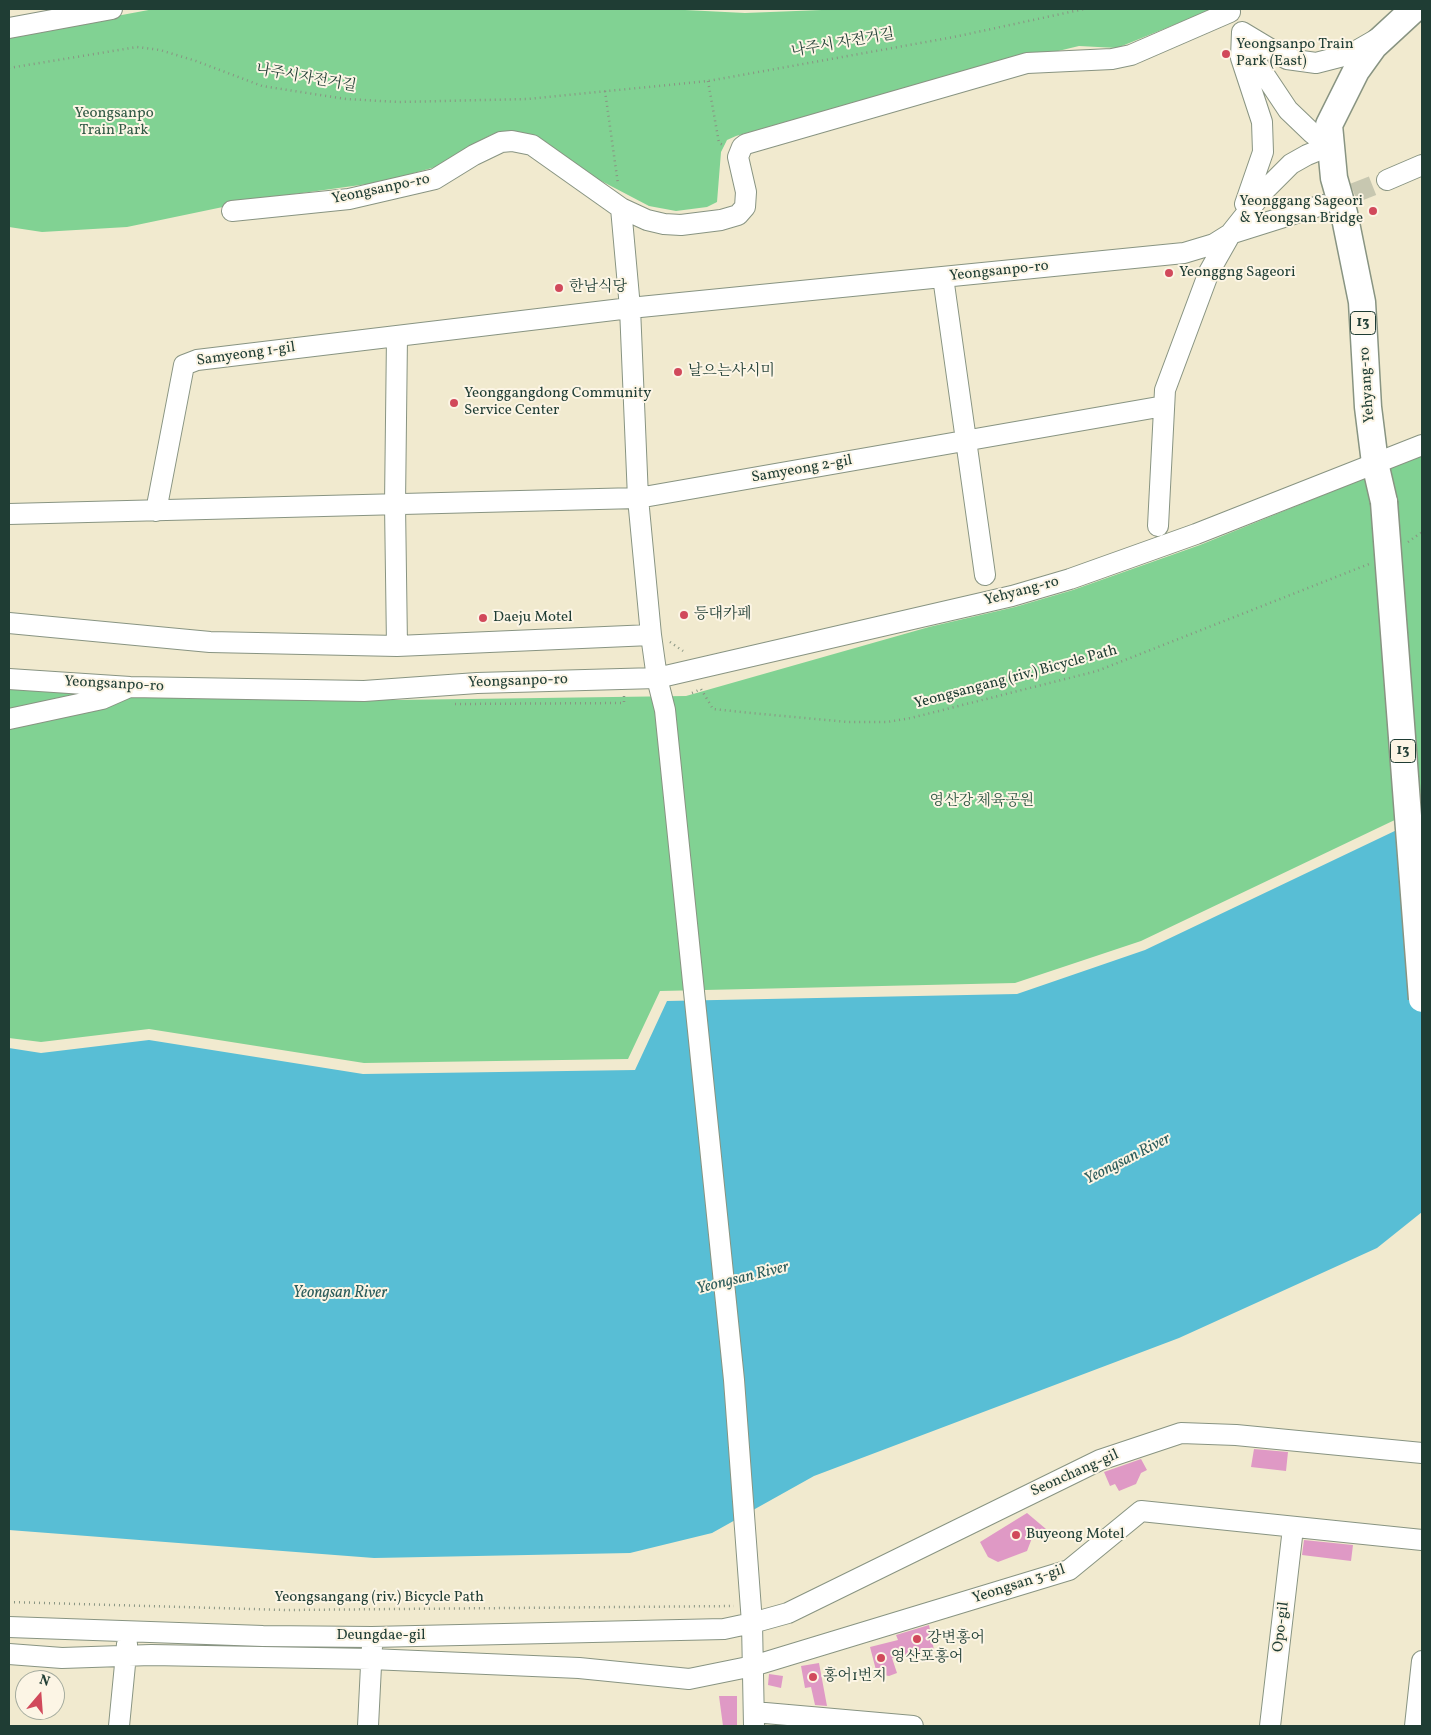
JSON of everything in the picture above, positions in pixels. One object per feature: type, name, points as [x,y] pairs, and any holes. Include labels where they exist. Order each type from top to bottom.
[{"type":"main road","name":"Yehyang-ro","points":[[1408,15],[1374,46],[1356,72],[1329,125],[1329,146],[1334,178],[1344,214],[1362,302],[1368,407],[1375,464],[1384,502],[1422,999]]},
{"type":"street","points":[[9,28],[112,9]]},
{"type":"street","points":[[739,152],[746,144],[1026,63],[1112,60],[1131,55],[1229,10],[1242,32],[1252,56],[1288,110],[1329,146]]},
{"type":"street","points":[[1242,32],[1287,59],[1316,62],[1351,54],[1408,15]]},
{"type":"street","points":[[1158,526],[1165,390],[1209,272],[1248,197],[1263,152],[1262,122],[1241,58],[1242,32]]},
{"type":"street","name":"Yeongsanpo-ro","points":[[232,211],[349,199],[435,180],[474,155],[501,142],[512,141],[532,145],[621,208],[647,220],[664,224],[721,220],[738,216],[747,201],[738,162],[739,152]]},
{"type":"street","name":"Yeongsanpo-ro","points":[[630,308],[1184,253],[1214,244],[1230,234],[1264,190],[1291,164],[1329,146]]},
{"type":"street","points":[[1387,180],[1422,165]]},
{"type":"street","points":[[1230,234],[1322,206]]},
{"type":"street","points":[[621,208],[630,308],[638,498],[651,635],[657,678],[666,710],[734,1380],[751,1608],[754,1719],[913,1726]]},
{"type":"street","points":[[943,277],[984,575]]},
{"type":"street","name":"Samyeong 1-gil","points":[[156,511],[184,366],[197,360],[630,308]]},
{"type":"street","points":[[397,336],[395,504],[397,646]]},
{"type":"street","name":"Samyeong 2-gil","points":[[638,498],[1164,406]]},
{"type":"street","points":[[1375,464],[1422,445]]},
{"type":"street","name":"Yehyang-ro","points":[[657,678],[1012,596],[1070,579],[1196,534],[1375,464]]},
{"type":"street","points":[[9,514],[638,498]]},
{"type":"street","points":[[9,623],[210,642],[397,646],[651,635]]},
{"type":"street","name":"Yeongsanpo-ro","points":[[9,679],[130,687],[364,691],[477,683],[657,678]]},
{"type":"street","points":[[9,719],[102,699],[130,687]]},
{"type":"street","name":"Seonchang-gil","points":[[751,1608],[788,1612],[1100,1460],[1181,1433],[1236,1435],[1422,1453]]},
{"type":"street","name":"Yeongsan 3-gil","points":[[9,1654],[62,1658],[216,1656],[371,1659],[579,1668],[689,1679],[753,1666],[1069,1570],[1141,1511],[1422,1540]]},
{"type":"street","name":"Opo-gil","points":[[1270,1726],[1293,1528]]},
{"type":"street","name":"Deungdae-gil","points":[[9,1626],[263,1636],[372,1637],[724,1629],[751,1608]]},
{"type":"street","points":[[119,1726],[129,1630]]},
{"type":"street","points":[[368,1726],[372,1637]]},
{"type":"street","points":[[1415,1726],[1422,1661]]},
{"type":"path","name":"나주시 자전거길","points":[[605,91],[708,80],[954,37],[1084,9]]},
{"type":"path","name":"나주시자전거길","points":[[9,68],[137,47],[160,50],[196,61],[262,86],[346,99],[399,102],[528,98],[605,91]]},
{"type":"path","points":[[708,80],[719,143],[739,152]]},
{"type":"path","points":[[605,91],[621,208]]},
{"type":"path","points":[[1407,542],[1422,532]]},
{"type":"path","name":"Yeongsangang (riv.) Bicycle Path","points":[[692,693],[701,689],[713,709],[751,714],[848,722],[887,722],[911,718],[1097,671],[1374,561]]},
{"type":"path","name":"Yeongsangang (riv.) Bicycle Path","points":[[9,1602],[286,1610],[751,1608]]},
{"type":"green space","name":"Yeongsanpo Train Park","points":[[154,9],[665,9],[745,13],[847,9],[1213,9],[1117,48],[1079,46],[916,85],[736,136],[727,140],[721,152],[717,202],[707,207],[676,211],[649,206],[508,132],[491,135],[471,145],[446,164],[382,182],[266,198],[127,227],[42,232],[9,227],[9,36]]},
{"type":"green space","name":"영산강 체육공원","points":[[1422,455],[1422,807],[1141,941],[1015,983],[660,991],[628,1059],[364,1063],[149,1029],[41,1042],[9,1038],[9,688],[394,700],[686,696],[929,627],[1015,607],[1073,590],[1200,545]]},
{"type":"water","name":"Yeongsan River","points":[[1422,818],[1422,1212],[1377,1248],[1179,1338],[814,1476],[712,1533],[630,1553],[374,1558],[9,1530],[9,1048],[41,1053],[149,1040],[363,1074],[635,1070],[667,1001],[1017,994],[1145,950]]},
{"type":"building","points":[[1254,1449],[1288,1452],[1286,1471],[1251,1467]]},
{"type":"building","points":[[1141,1459],[1147,1470],[1141,1473],[1136,1484],[1119,1491],[1115,1484],[1110,1486],[1104,1472]]},
{"type":"building","points":[[1027,1513],[1046,1529],[1032,1538],[1027,1551],[998,1562],[988,1557],[980,1542]]},
{"type":"building","points":[[1304,1540],[1353,1545],[1351,1561],[1302,1555]]},
{"type":"building","points":[[929,1625],[934,1650],[892,1658],[897,1673],[889,1676],[877,1674],[870,1647],[898,1640],[896,1635]]},
{"type":"building","points":[[819,1663],[827,1706],[815,1705],[811,1687],[805,1688],[801,1666]]},
{"type":"building","points":[[769,1674],[783,1676],[781,1688],[768,1685]]},
{"type":"building","points":[[719,1696],[737,1696],[737,1726],[723,1726]]},
{"type":"tunnel","points":[[1326,204],[1387,180]]},
{"type":"place","name":"Yeongsanpo Train Park (East)","points":[[1226,54]]},
{"type":"place","name":"Yeonggang Sageori & Yeongsan Bridge","points":[[1373,211]]},
{"type":"place","name":"Yeonggng Sageori","points":[[1169,273]]},
{"type":"place","name":"한남식당","points":[[559,288]]},
{"type":"place","name":"날으는사시미","points":[[678,372]]},
{"type":"place","name":"Yeonggangdong Community Service Center","points":[[454,403]]},
{"type":"place","name":"등대카페","points":[[684,615]]},
{"type":"place","name":"Daeju Motel","points":[[483,618]]},
{"type":"place","name":"Buyeong Motel","points":[[1016,1535]]},
{"type":"place","name":"강변홍어","points":[[917,1639]]},
{"type":"place","name":"영산포홍어","points":[[881,1658]]},
{"type":"place","name":"홍어1번지","points":[[813,1677]]}]
